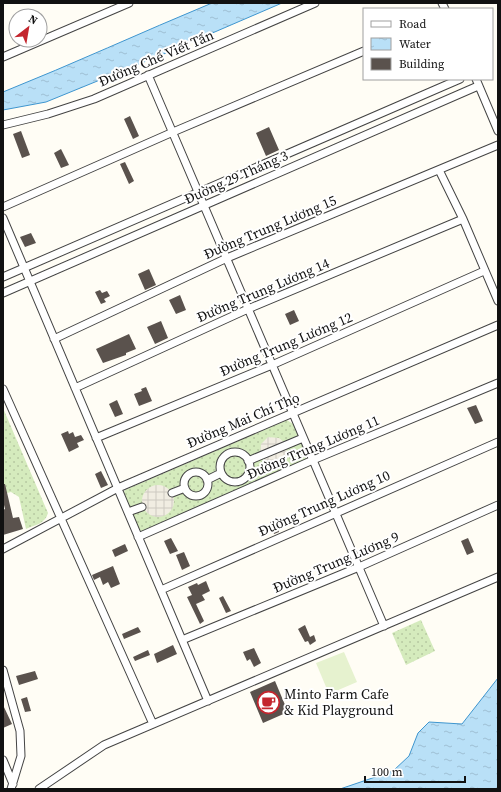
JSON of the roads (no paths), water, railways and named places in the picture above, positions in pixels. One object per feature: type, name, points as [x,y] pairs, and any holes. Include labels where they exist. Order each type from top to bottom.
[{"type":"street","points":[[3,57],[129,3]]},
{"type":"street","name":"Đường Chế Viết Tấn","points":[[3,125],[48,114],[94,99],[315,3]]},
{"type":"street","points":[[3,207],[173,132],[363,51]]},
{"type":"street","points":[[148,75],[384,626]]},
{"type":"street","name":"Đường 29 Tháng 3","points":[[3,277],[458,80]]},
{"type":"street","points":[[477,82],[498,131]]},
{"type":"street","name":"Đường 29 Tháng 3","points":[[3,293],[204,205],[477,82]]},
{"type":"street","name":"Đường Trung Lương 15","points":[[54,339],[227,258],[498,145]]},
{"type":"street","points":[[439,170],[463,219],[498,301]]},
{"type":"street","points":[[3,218],[208,701]]},
{"type":"street","name":"Đường Trung Lương 14","points":[[75,388],[248,309],[463,219]]},
{"type":"street","name":"Đường Trung Lương 12","points":[[96,438],[272,365],[484,271]]},
{"type":"street","name":"Đường Mai Chí Thọ","points":[[3,549],[118,488],[498,325]]},
{"type":"street","name":"Đường Trung Lương 11","points":[[138,537],[313,460],[498,383]]},
{"type":"street","points":[[3,389],[153,724]]},
{"type":"street","points":[[248,461],[304,438]]},
{"type":"street","name":"Đường Trung Lương 10","points":[[161,590],[498,442]]},
{"type":"street","points":[[239,453],[248,461],[249,470],[246,477],[242,480],[230,481],[221,473],[221,460],[227,454],[239,453]]},
{"type":"street","points":[[190,473],[200,473],[207,480],[206,489],[201,494],[192,495],[185,488],[184,481],[190,473]]},
{"type":"street","points":[[207,480],[221,473]]},
{"type":"street","points":[[172,493],[185,488]]},
{"type":"street","name":"Đường Trung Lương 9","points":[[182,640],[359,567],[498,505]]},
{"type":"street","points":[[128,512],[142,507]]},
{"type":"street","points":[[39,789],[104,745],[498,577]]},
{"type":"street","points":[[3,670],[20,731],[21,756],[12,787]]},
{"type":"street","points":[[3,760],[12,787]]},
{"type":"water","points":[[212,3],[282,3],[166,53],[46,102],[3,110],[3,92]]},
{"type":"water","points":[[498,678],[498,789],[340,789],[393,771],[409,756],[418,733],[429,722],[462,724]]},
{"type":"place","name":"Minto Farm Cafe & Kid Playground","points":[[269,702]]}]
